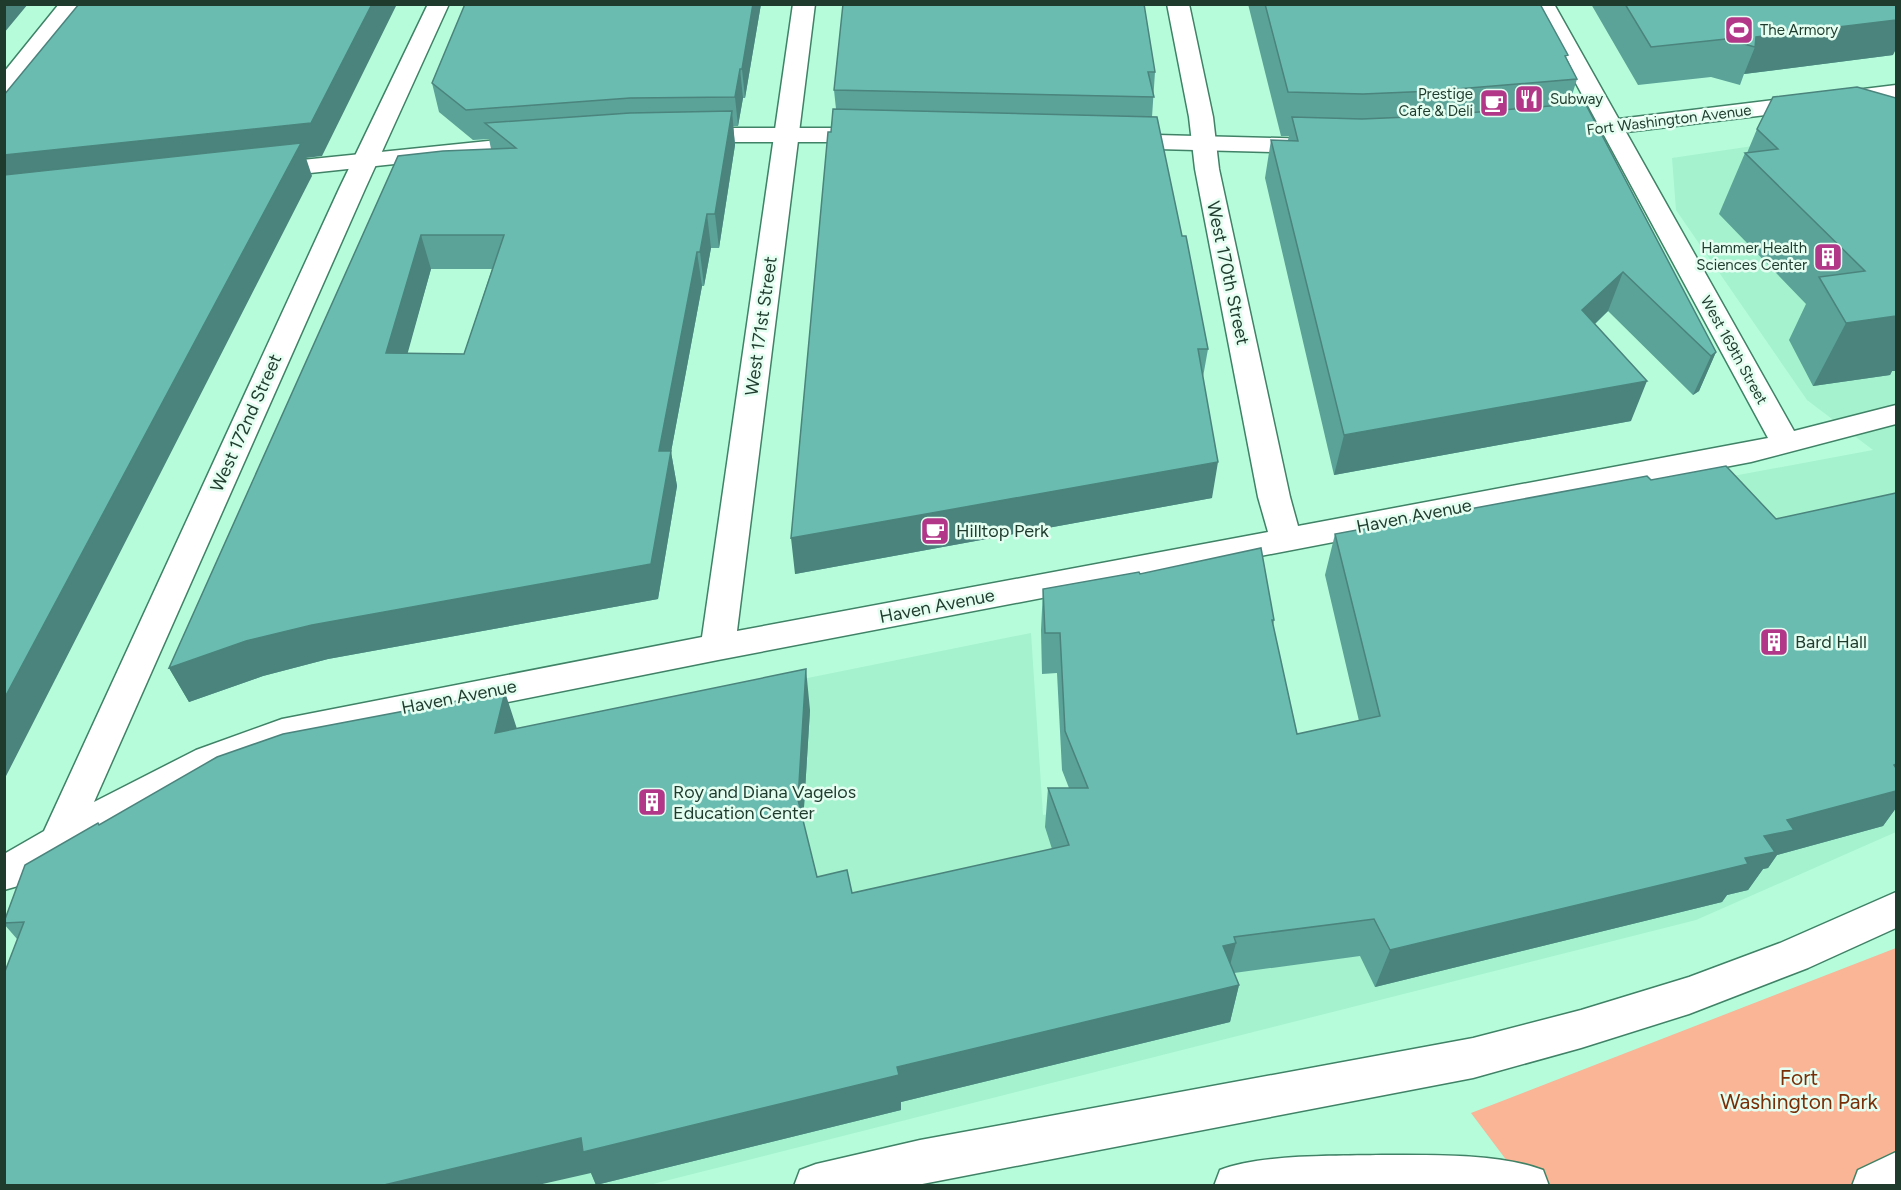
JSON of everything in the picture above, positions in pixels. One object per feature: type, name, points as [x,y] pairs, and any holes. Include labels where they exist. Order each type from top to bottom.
[{"type":"main road","points":[[4,87],[71,4]]},
{"type":"main road","name":"West 172nd Street","points":[[58,843],[91,765],[439,4]]},
{"type":"main road","name":"West 171st Street","points":[[718,647],[804,4]]},
{"type":"main road","name":"West 170th Street","points":[[1178,4],[1206,144],[1207,169],[1274,497],[1286,540]]},
{"type":"main road","name":"West 169th Street","points":[[1543,4],[1786,444]]},
{"type":"main road","name":"Fort Washington Avenue","points":[[1528,137],[1896,92]]},
{"type":"main road","points":[[668,136],[787,133],[894,135]]},
{"type":"main road","points":[[241,174],[564,141]]},
{"type":"main road","points":[[1092,141],[1343,146]]},
{"type":"main road","name":"Haven Avenue","points":[[4,874],[165,780],[241,745],[325,723],[1786,444],[1855,423],[1896,415]]},
{"type":"main road","points":[[816,1185],[943,1158],[1473,1058],[1554,1037],[1706,988],[1828,942],[1896,909]]},
{"type":"main road","points":[[1874,1185],[1896,1174]]},
{"type":"main road","points":[[1237,1185],[1344,1176],[1409,1176],[1527,1185]]},
{"type":"shaded area","points":[[1896,125],[1896,832],[1696,920],[649,1185],[256,1186],[728,694],[1031,633],[1043,815],[1662,689],[1593,502],[1873,450],[1807,400],[1676,210],[1672,158]]},
{"type":"green space","name":"Fort Washington Park","points":[[1896,948],[1896,1185],[1525,1185],[1471,1113]]},
{"type":"building","points":[[79,4],[372,4],[311,123],[4,155],[4,95]]},
{"type":"building","points":[[465,4],[753,4],[735,97],[630,98],[466,110],[432,83]]},
{"type":"building","points":[[843,4],[1144,4],[1155,72],[1148,72],[1154,97],[834,90]]},
{"type":"building","points":[[1265,4],[1540,4],[1568,55],[1565,56],[1577,79],[1433,91],[1363,94],[1288,92]]},
{"type":"building","points":[[1625,4],[1896,4],[1896,20],[1756,37],[1755,47],[1726,39],[1651,47]]},
{"type":"building","points":[[1857,87],[1896,98],[1896,316],[1846,323],[1819,277],[1865,271],[1745,153],[1778,149],[1757,129],[1773,97]]},
{"type":"building","points":[[1585,103],[1716,352],[1711,356],[1623,272],[1582,310],[1647,381],[1344,435],[1271,140],[1298,141],[1292,117],[1362,119],[1432,116]]},
{"type":"building","points":[[833,109],[1157,117],[1182,236],[1186,236],[1208,349],[1198,349],[1218,462],[791,538],[828,132],[831,132]]},
{"type":"building","points":[[732,111],[715,214],[707,214],[700,252],[697,252],[659,451],[671,451],[651,564],[312,625],[246,641],[169,668],[398,156],[443,151],[516,148],[485,123],[630,113]],"holes":[[[421,235],[504,235],[464,354],[386,353]]]},
{"type":"building","points":[[301,143],[4,699],[4,175]]},
{"type":"building","points":[[1726,466],[1776,519],[1896,493],[1896,764],[1894,765],[1896,791],[1787,820],[1794,830],[1764,836],[1775,852],[1745,858],[1748,864],[1390,950],[1374,919],[1234,937],[1236,943],[1223,946],[1239,985],[897,1067],[899,1075],[583,1152],[581,1138],[384,1185],[4,1185],[4,974],[24,922],[4,922],[25,865],[217,757],[283,734],[505,692],[495,733],[806,669],[798,800],[817,877],[847,870],[852,893],[1069,845],[1048,788],[1088,788],[1065,731],[1060,633],[1045,633],[1043,589],[1139,572],[1140,574],[1261,548],[1274,620],[1272,620],[1297,734],[1380,716],[1335,534],[1647,476],[1651,480]]},
{"type":"place","name":"The Armory","points":[[1739,30]]},
{"type":"place","name":"Subway","points":[[1529,99]]},
{"type":"place","name":"Prestige Cafe & Deli","points":[[1494,103]]},
{"type":"place","name":"Hammer Health Sciences Center","points":[[1828,257]]},
{"type":"place","name":"Hilltop Perk","points":[[935,531]]},
{"type":"place","name":"Bard Hall","points":[[1774,642]]},
{"type":"place","name":"Roy and Diana Vagelos Education Center","points":[[652,802]]}]
